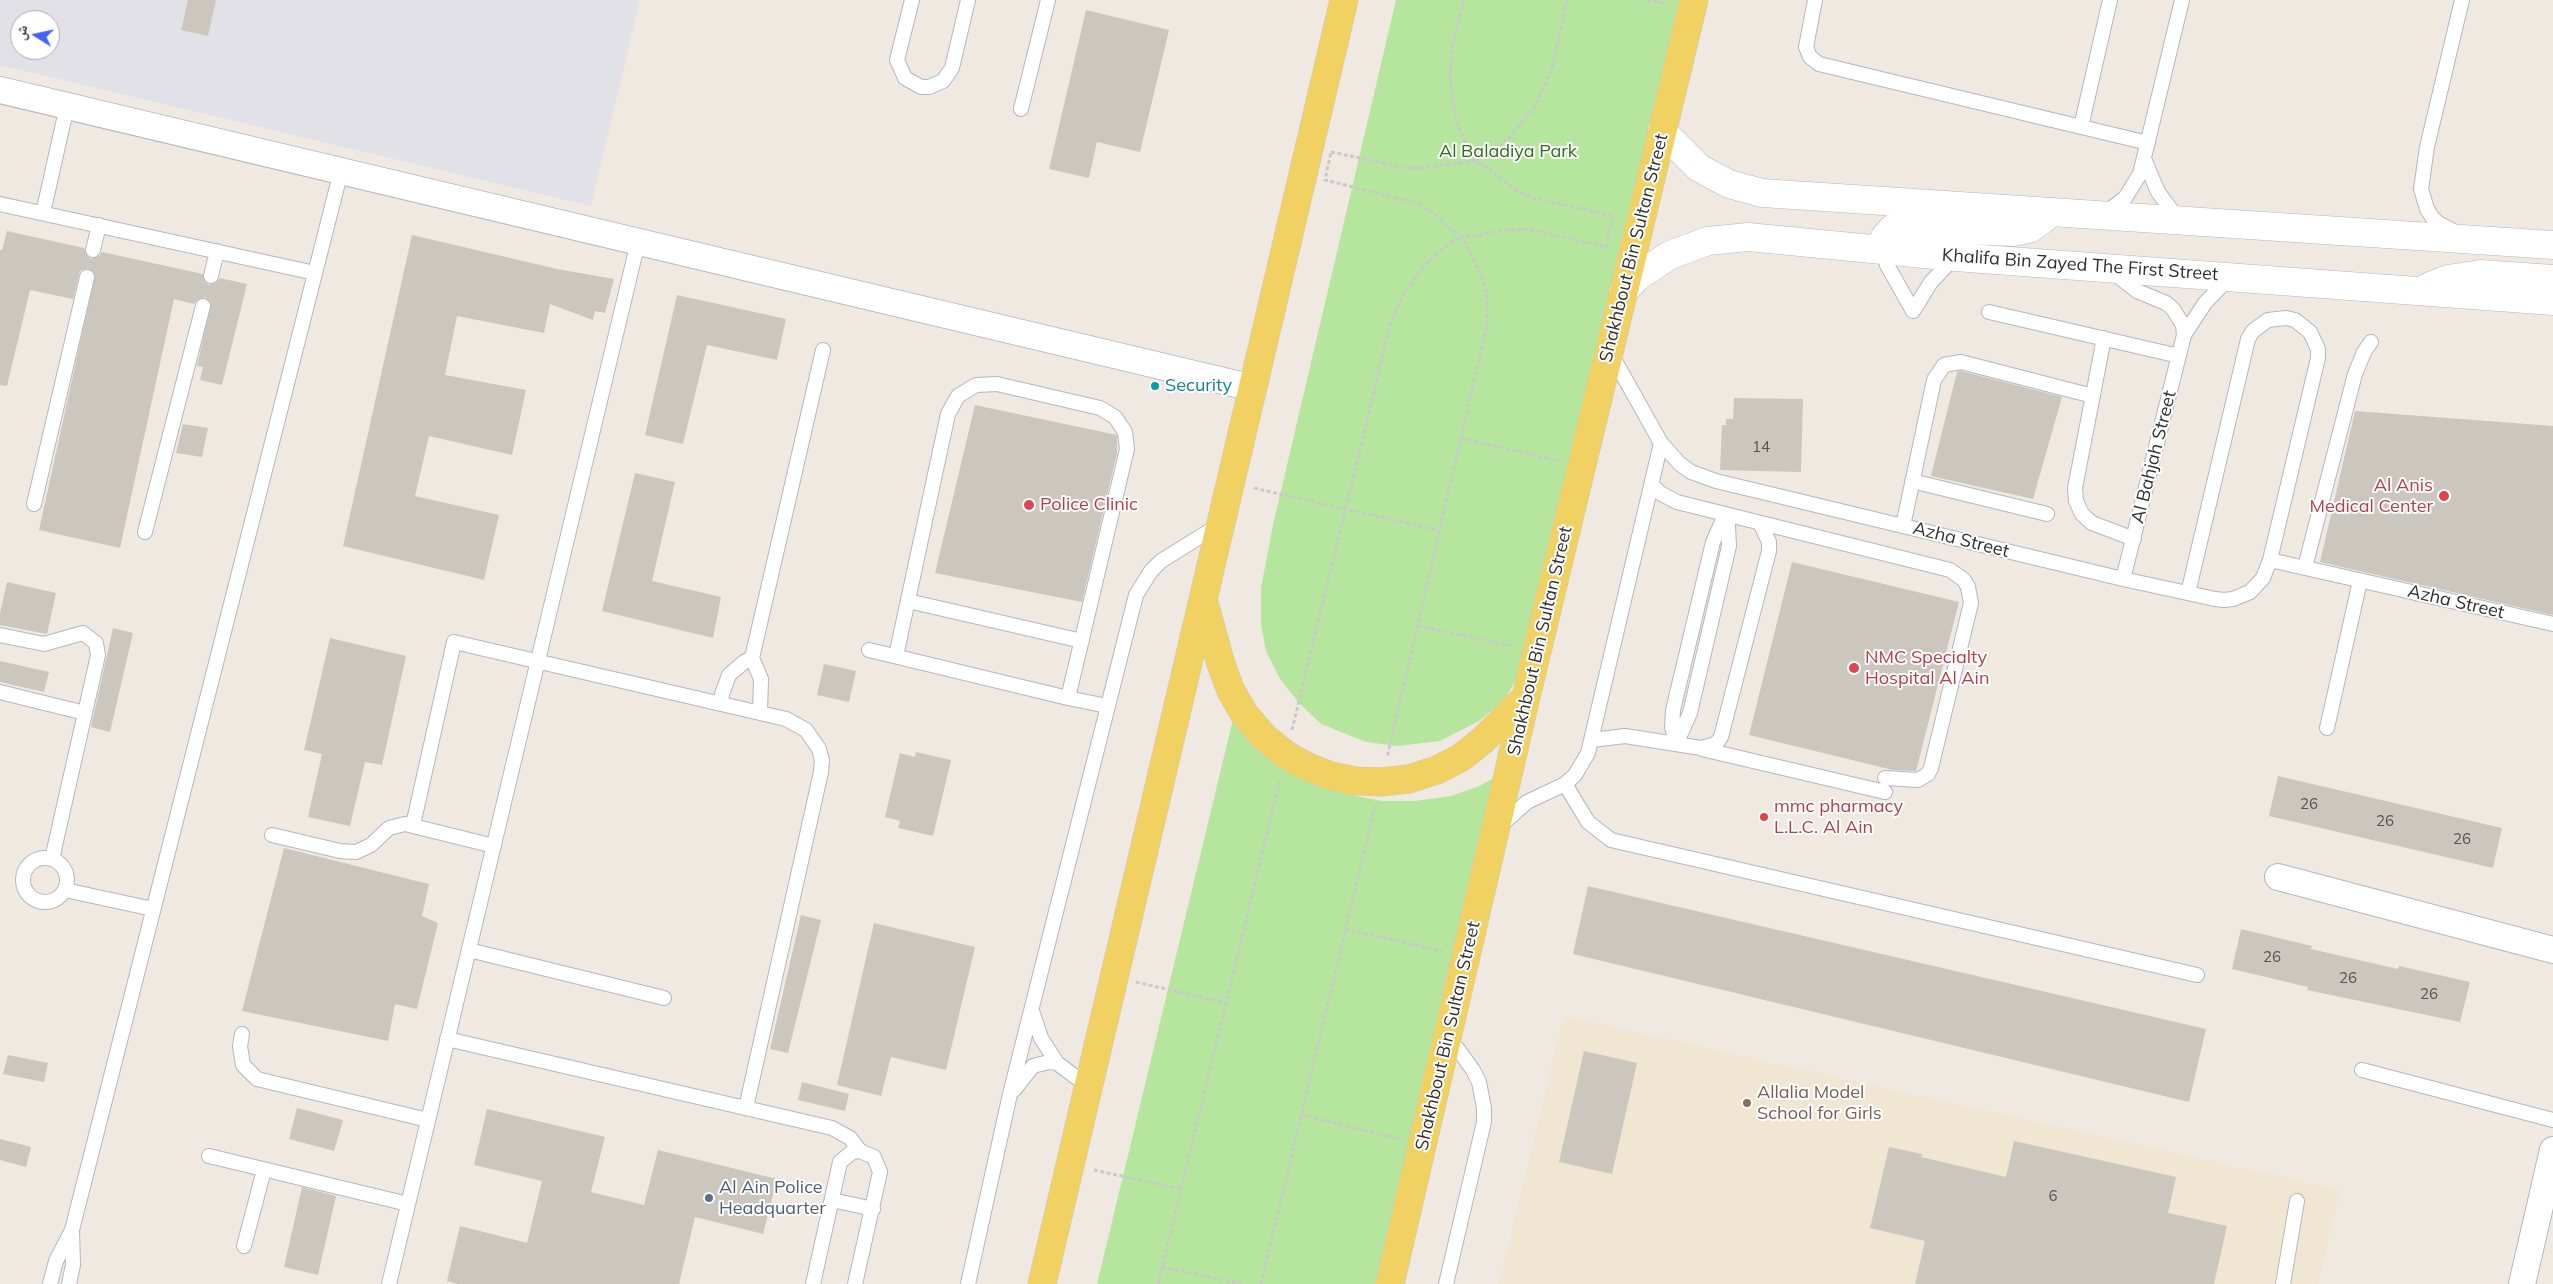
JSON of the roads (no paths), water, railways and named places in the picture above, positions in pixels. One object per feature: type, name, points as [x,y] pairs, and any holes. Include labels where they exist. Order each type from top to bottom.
[{"type":"main road","points":[[1042,1284],[1232,483],[1344,0]]},
{"type":"main road","name":"Shakhbout Bin Sultan Street","points":[[1390,1284],[1537,650],[1694,0]]},
{"type":"main road","points":[[1662,131],[1699,168],[1729,184],[1745,189],[1772,193],[2553,245]]},
{"type":"main road","points":[[1882,250],[1885,237],[1893,228],[1898,226],[2013,232],[2031,228],[2052,212]]},
{"type":"main road","name":"Khalifa Bin Zayed The First Street","points":[[1624,292],[1636,277],[1670,255],[1689,247],[1722,239],[1748,237],[1955,257],[2231,276],[2553,302]]},
{"type":"main road","points":[[2417,292],[2448,278],[2465,275],[2482,274],[2553,279]]},
{"type":"main road","points":[[1203,602],[1231,691],[1245,715],[1264,737],[1286,755],[1308,767],[1331,776],[1356,781],[1381,782],[1409,779],[1437,770],[1462,757],[1484,739],[1526,697]]},
{"type":"street","points":[[0,90],[1253,388]]},
{"type":"street","points":[[2278,877],[2553,950]]},
{"type":"street","points":[[2522,1284],[2542,1247],[2553,1150]]},
{"type":"lane","points":[[912,0],[897,60],[905,78],[912,83],[929,87],[943,81],[952,68],[968,0]]},
{"type":"lane","points":[[1021,109],[1048,0]]},
{"type":"lane","points":[[1815,0],[1806,47],[1810,57],[1819,64],[2148,144]]},
{"type":"lane","points":[[2081,127],[2110,0]]},
{"type":"lane","points":[[2102,214],[2125,198],[2145,161],[2181,2],[2167,0]]},
{"type":"lane","points":[[2462,0],[2427,147],[2421,189],[2427,209],[2438,223],[2477,240]]},
{"type":"lane","points":[[43,213],[67,106]]},
{"type":"lane","points":[[2145,161],[2158,192],[2178,219]]},
{"type":"lane","points":[[50,1284],[56,1261],[72,1230],[341,171]]},
{"type":"lane","points":[[0,204],[315,273]]},
{"type":"lane","points":[[93,250],[99,225]]},
{"type":"lane","points":[[389,1284],[638,242]]},
{"type":"lane","points":[[1882,250],[1887,265],[1912,312],[1931,282],[1955,257]]},
{"type":"lane","points":[[211,276],[217,252]]},
{"type":"lane","points":[[2108,267],[2128,286],[2166,303],[2173,309],[2178,316],[2184,334]]},
{"type":"lane","name":"Al Bahjah Street","points":[[2123,579],[2184,334],[2205,303],[2231,276]]},
{"type":"lane","points":[[34,504],[87,277]]},
{"type":"lane","points":[[145,532],[203,306]]},
{"type":"lane","points":[[1989,312],[2179,356]]},
{"type":"lane","points":[[2188,593],[2248,339],[2253,331],[2268,320],[2286,318],[2304,325],[2310,332],[2318,348],[2318,358],[2270,560]]},
{"type":"lane","points":[[2104,338],[2075,488],[2076,501],[2082,514],[2092,523],[2134,539]]},
{"type":"lane","points":[[2305,567],[2355,374],[2364,352],[2371,342]]},
{"type":"lane","points":[[760,713],[761,679],[752,658],[823,350]]},
{"type":"lane","name":"Azha Street","points":[[1610,350],[1661,443],[1680,464],[1691,472],[1716,481],[2123,579],[2224,600],[2242,596],[2257,585],[2270,560],[2553,624]]},
{"type":"lane","points":[[1903,526],[1934,380],[1944,365],[1961,362],[2093,396]]},
{"type":"lane","points":[[896,656],[948,414],[958,396],[967,389],[986,383],[1100,408],[1115,417],[1125,432],[1127,449],[1068,698]]},
{"type":"lane","points":[[1495,832],[1527,802],[1565,784],[1582,765],[1592,740],[1653,486],[1661,443]]},
{"type":"lane","points":[[1912,481],[2047,514]]},
{"type":"lane","points":[[1592,740],[1625,736],[1701,748],[1885,785],[1918,780],[1928,774],[1931,768],[1971,603],[1968,586],[1958,574],[1950,570],[1677,502],[1660,493],[1653,486]]},
{"type":"lane","points":[[1676,744],[1672,727],[1672,710],[1713,542],[1726,515]]},
{"type":"lane","points":[[1701,748],[1716,744],[1724,729],[1769,551],[1769,542],[1760,523]]},
{"type":"lane","points":[[968,1284],[1010,1094],[1132,609],[1142,582],[1161,561],[1222,524]]},
{"type":"lane","points":[[2327,728],[2360,580]]},
{"type":"lane","points":[[908,601],[1082,641]]},
{"type":"lane","points":[[0,635],[44,644],[77,633],[83,633],[93,638],[96,643],[98,655],[52,859]]},
{"type":"lane","points":[[413,825],[454,642],[786,719],[806,730],[819,748],[822,760],[746,1108]]},
{"type":"lane","points":[[869,650],[1108,706]]},
{"type":"lane","points":[[720,704],[729,675],[744,662],[752,658]]},
{"type":"lane","points":[[0,692],[85,713]]},
{"type":"lane","points":[[1565,784],[1588,822],[1611,840],[2197,975]]},
{"type":"lane","points":[[272,835],[356,852],[372,846],[389,828],[405,824],[494,846]]},
{"type":"lane","points":[[52,859],[64,868],[67,875],[65,890],[54,900],[47,902],[39,901],[26,892],[23,877],[26,870],[37,860],[52,859]]},
{"type":"lane","points":[[65,890],[153,909]]},
{"type":"lane","points":[[469,950],[664,998]]},
{"type":"lane","points":[[1032,1010],[1041,1038],[1057,1063],[1089,1087]]},
{"type":"lane","points":[[242,1034],[240,1056],[243,1065],[257,1080],[428,1120]]},
{"type":"lane","points":[[447,1040],[832,1128],[850,1138],[860,1151]]},
{"type":"lane","points":[[1446,1284],[1484,1122],[1483,1095],[1479,1082],[1466,1059],[1447,1040]]},
{"type":"lane","points":[[1010,1094],[1034,1066],[1041,1063],[1057,1063]]},
{"type":"lane","points":[[2362,1070],[2553,1120]]},
{"type":"lane","points":[[813,1284],[840,1162],[852,1152],[860,1151],[868,1153],[879,1164],[880,1172],[856,1284]]},
{"type":"lane","points":[[209,1156],[408,1204]]},
{"type":"lane","points":[[244,1246],[264,1170]]},
{"type":"lane","points":[[832,1200],[873,1209]]},
{"type":"lane","points":[[2283,1284],[2297,1201]]},
{"type":"lane","points":[[69,1284],[73,1256],[72,1230]]},
{"type":"place","name":"Security","points":[[1155,386]]},
{"type":"place","name":"Al Anis Medical Center","points":[[2444,496]]},
{"type":"place","name":"Police Clinic","points":[[1029,505]]},
{"type":"place","name":"NMC Specialty Hospital Al Ain","points":[[1854,668]]},
{"type":"place","name":"mmc pharmacy L.L.C. Al Ain","points":[[1764,817]]},
{"type":"place","name":"Allalia Model School for Girls","points":[[1747,1103]]},
{"type":"place","name":"Al Ain Police Headquarter","points":[[709,1198]]},
{"type":"park label","name":"Al Baladiya Park","points":[[1508,152]]}]
